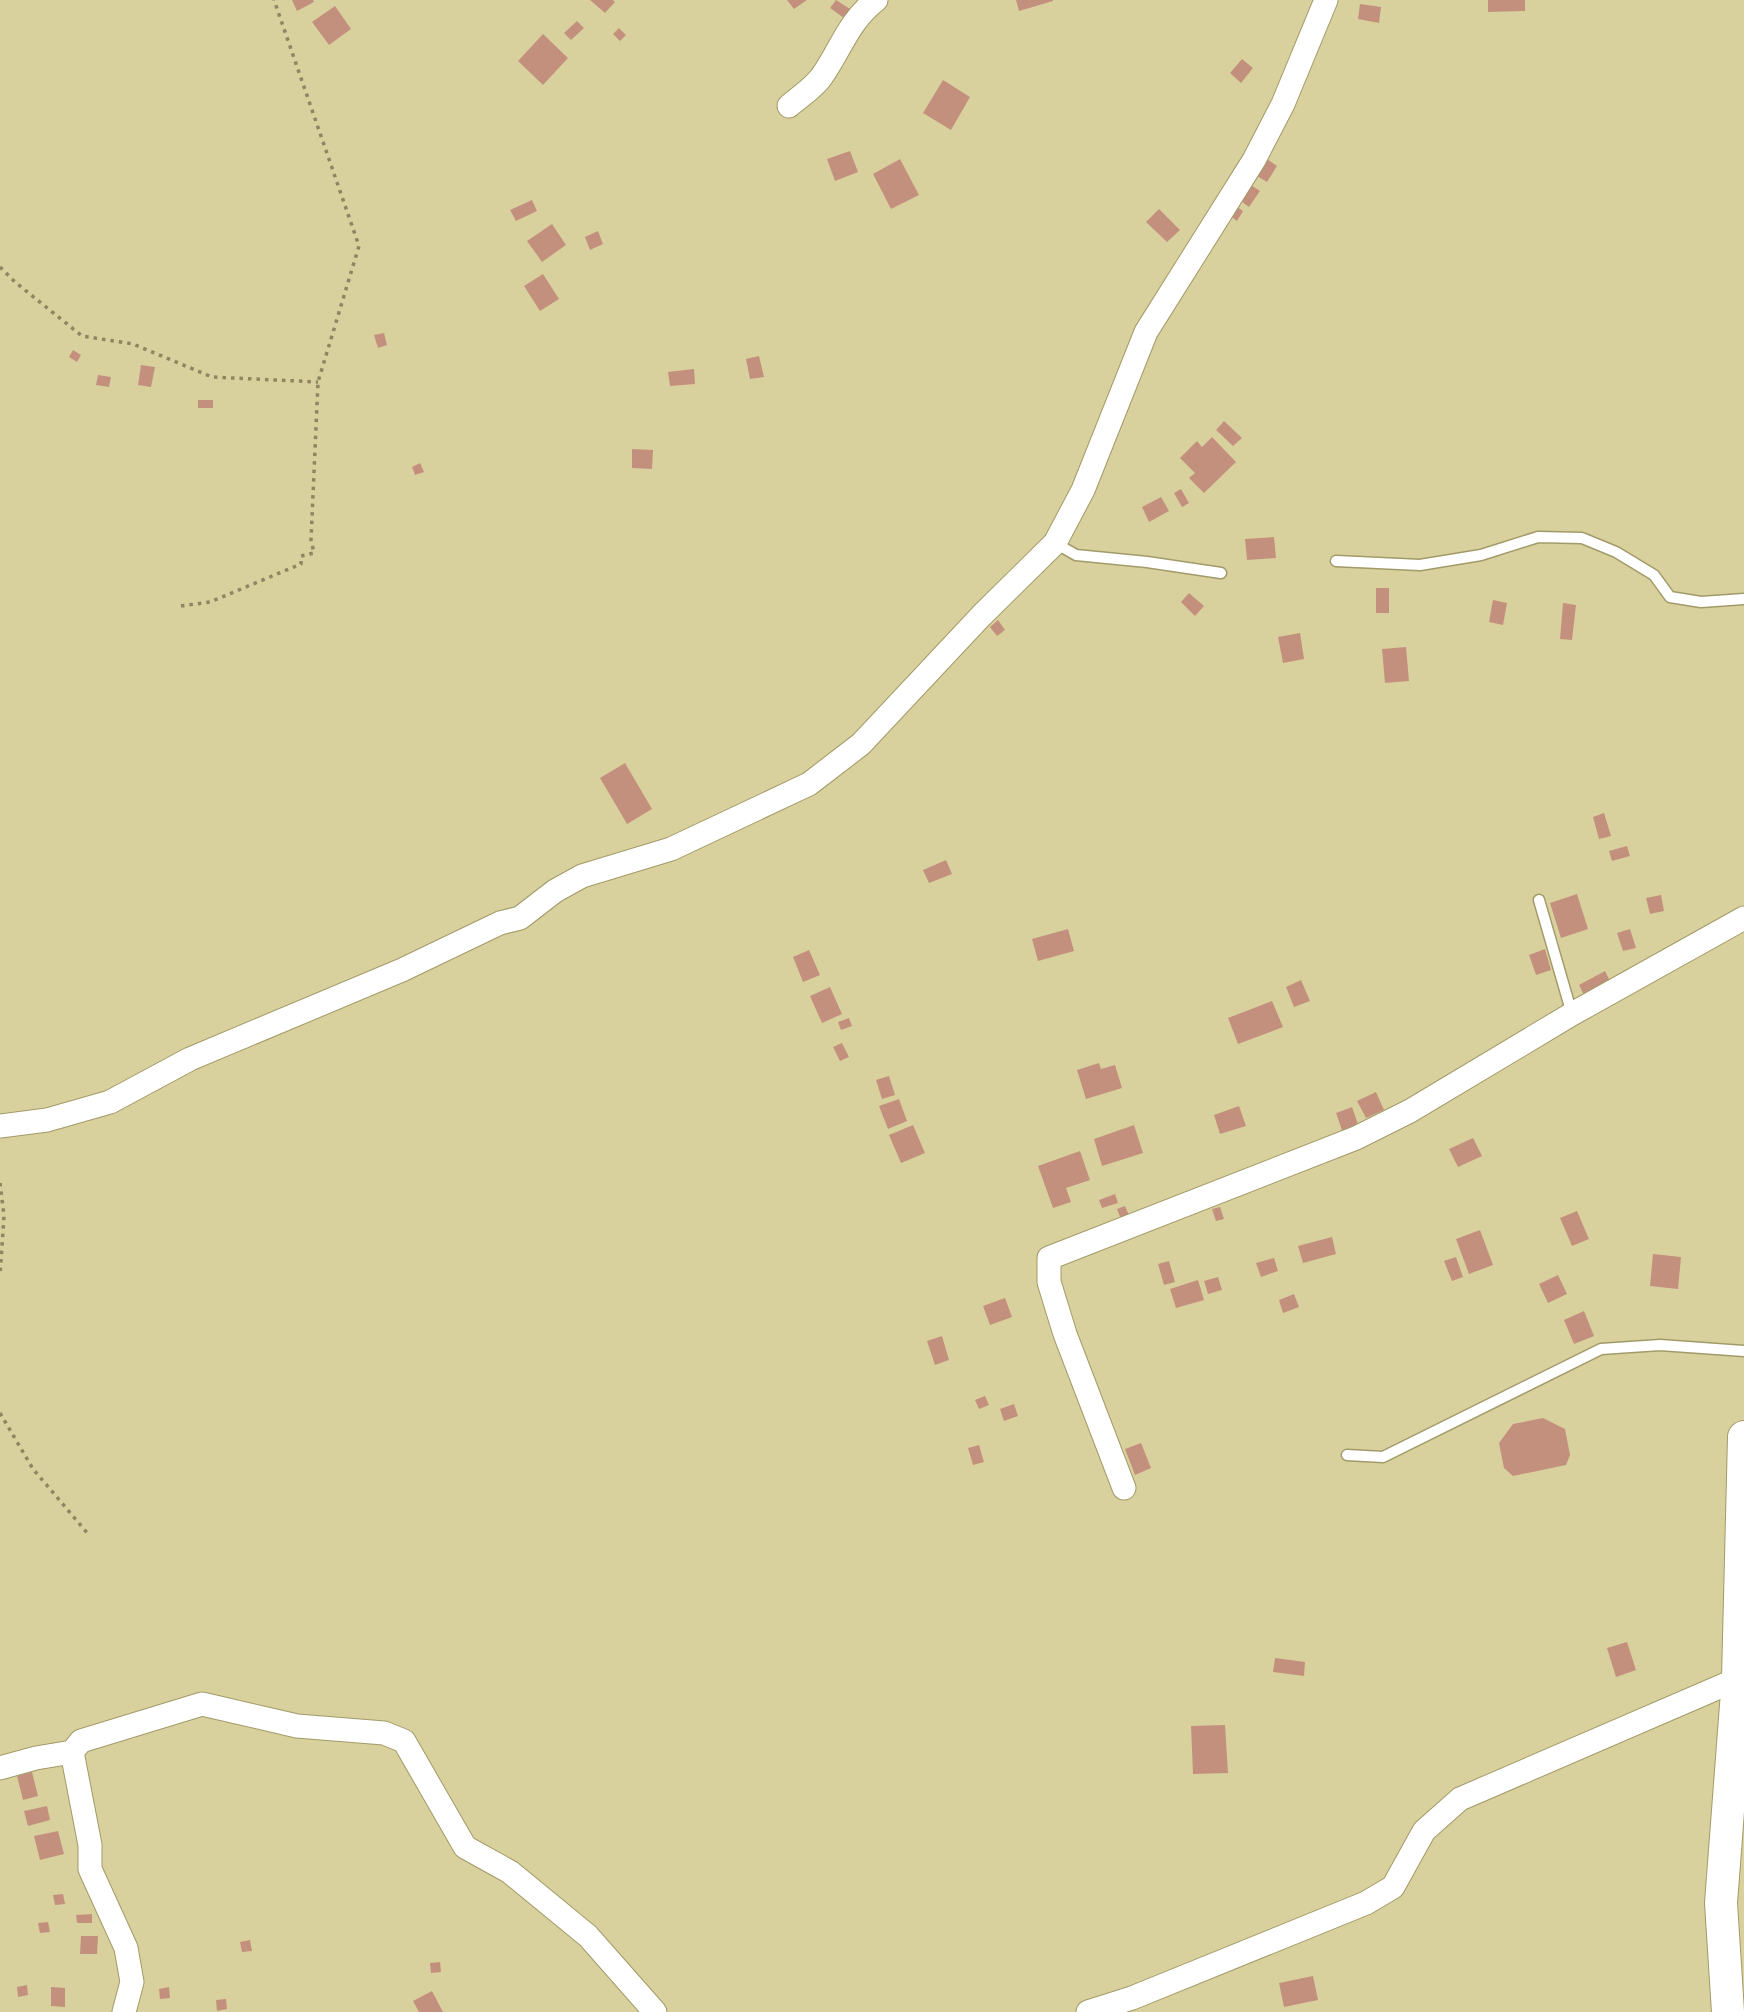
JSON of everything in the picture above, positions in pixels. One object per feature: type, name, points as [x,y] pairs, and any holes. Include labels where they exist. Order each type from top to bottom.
[{"type":"street","points":[[789,106],[821,78],[840,42],[864,10],[876,0]]},
{"type":"street","points":[[0,1126],[47,1120],[110,1102],[191,1059],[402,970],[500,923],[520,918],[555,891],[582,876],[671,849],[809,784],[861,744],[981,616],[1055,543],[1083,490],[1146,332],[1254,160],[1283,104],[1326,0]]},
{"type":"street","points":[[1124,1489],[1065,1334],[1049,1282],[1049,1258],[1356,1139],[1410,1111],[1572,1014],[1744,918]]},
{"type":"street","points":[[1728,2012],[1721,1903],[1738,1679],[1744,1437]]},
{"type":"street","points":[[1088,2012],[1132,1998],[1366,1903],[1393,1887],[1424,1831],[1460,1798],[1738,1679]]},
{"type":"street","points":[[0,1768],[72,1752],[81,1741],[202,1704],[297,1726],[384,1733],[404,1741],[465,1847],[510,1872],[588,1936],[655,2012]]},
{"type":"street","points":[[72,1752],[90,1845],[90,1869],[126,1948],[132,1982],[124,2012]]},
{"type":"lane","points":[[1336,561],[1420,565],[1481,555],[1538,537],[1582,538],[1616,552],[1654,575],[1670,597],[1701,602],[1744,599]]},
{"type":"lane","points":[[1055,543],[1076,555],[1221,573]]},
{"type":"lane","points":[[1538,900],[1572,1014]]},
{"type":"lane","points":[[1347,1455],[1383,1457],[1601,1349],[1660,1345],[1744,1350]]},
{"type":"path","points":[[181,606],[210,602],[301,564],[301,556],[314,553],[311,540],[317,382],[359,246],[274,0]]},
{"type":"path","points":[[0,267],[82,336],[133,344],[212,377],[317,382]]},
{"type":"path","points":[[0,1183],[4,1216],[0,1276]]},
{"type":"path","points":[[0,1413],[33,1469],[89,1535]]},
{"type":"building","points":[[292,0],[313,0],[314,2],[297,11]]},
{"type":"building","points":[[590,0],[613,0],[615,2],[605,13]]},
{"type":"building","points":[[787,0],[807,0],[794,9]]},
{"type":"building","points":[[836,0],[850,9],[844,18],[830,8]]},
{"type":"building","points":[[1016,0],[1053,0],[1053,1],[1019,11]]},
{"type":"building","points":[[1488,0],[1525,0],[1525,11],[1488,12]]},
{"type":"building","points":[[1360,4],[1381,7],[1379,23],[1358,19]]},
{"type":"building","points":[[335,6],[351,29],[329,45],[312,22]]},
{"type":"building","points":[[577,21],[584,28],[571,40],[564,33]]},
{"type":"building","points":[[619,28],[626,35],[620,41],[613,34]]},
{"type":"building","points":[[543,34],[568,58],[543,85],[518,61]]},
{"type":"building","points":[[1242,59],[1253,68],[1241,83],[1230,73]]},
{"type":"building","points":[[943,80],[970,97],[951,130],[923,113]]},
{"type":"building","points":[[850,151],[858,172],[835,181],[827,159]]},
{"type":"building","points":[[900,159],[919,195],[891,209],[873,174]]},
{"type":"building","points":[[1267,159],[1277,166],[1267,182],[1257,176]]},
{"type":"building","points":[[1248,183],[1260,191],[1249,207],[1238,199]]},
{"type":"building","points":[[532,200],[537,211],[516,221],[510,210]]},
{"type":"building","points":[[1236,206],[1243,211],[1237,221],[1230,216]]},
{"type":"building","points":[[1159,209],[1180,230],[1167,242],[1146,222]]},
{"type":"building","points":[[552,224],[566,245],[542,262],[527,241]]},
{"type":"building","points":[[598,231],[603,244],[590,250],[585,237]]},
{"type":"building","points":[[543,274],[559,299],[540,311],[524,286]]},
{"type":"building","points":[[384,333],[387,345],[378,348],[374,335]]},
{"type":"building","points":[[73,350],[81,355],[77,362],[69,357]]},
{"type":"building","points":[[759,356],[764,377],[750,379],[746,359]]},
{"type":"building","points":[[141,365],[155,367],[151,387],[138,385]]},
{"type":"building","points":[[694,369],[695,384],[670,386],[668,372]]},
{"type":"building","points":[[98,375],[111,377],[109,387],[96,385]]},
{"type":"building","points":[[198,400],[213,400],[213,408],[198,408]]},
{"type":"building","points":[[1224,421],[1242,438],[1233,446],[1216,430]]},
{"type":"building","points":[[1212,437],[1236,462],[1204,493],[1189,478],[1195,473],[1180,458],[1197,441],[1202,447]]},
{"type":"building","points":[[632,449],[653,450],[652,469],[632,468]]},
{"type":"building","points":[[420,463],[424,472],[415,475],[412,467]]},
{"type":"building","points":[[1181,489],[1189,503],[1182,507],[1174,493]]},
{"type":"building","points":[[1161,497],[1169,511],[1149,522],[1142,507]]},
{"type":"building","points":[[1274,537],[1276,558],[1247,560],[1245,539]]},
{"type":"building","points":[[1376,588],[1389,588],[1389,613],[1376,613]]},
{"type":"building","points":[[1189,593],[1204,606],[1195,616],[1181,602]]},
{"type":"building","points":[[1493,600],[1507,603],[1503,625],[1489,622]]},
{"type":"building","points":[[1563,603],[1576,605],[1572,640],[1560,639]]},
{"type":"building","points":[[998,620],[1005,630],[997,636],[990,627]]},
{"type":"building","points":[[1300,633],[1304,659],[1283,663],[1278,637]]},
{"type":"building","points":[[1406,647],[1409,681],[1385,683],[1382,649]]},
{"type":"building","points":[[625,763],[652,809],[627,824],[600,778]]},
{"type":"building","points":[[1604,813],[1611,836],[1599,839],[1593,817]]},
{"type":"building","points":[[1627,846],[1630,856],[1612,861],[1609,851]]},
{"type":"building","points":[[946,860],[952,874],[929,883],[923,870]]},
{"type":"building","points":[[1577,894],[1588,929],[1561,938],[1550,903]]},
{"type":"building","points":[[1661,895],[1664,911],[1650,914],[1646,898]]},
{"type":"building","points":[[1068,929],[1074,951],[1038,961],[1032,939]]},
{"type":"building","points":[[1630,929],[1636,948],[1623,951],[1617,933]]},
{"type":"building","points":[[1545,949],[1551,970],[1536,975],[1529,955]]},
{"type":"building","points":[[809,950],[820,975],[803,982],[793,957]]},
{"type":"building","points":[[1605,971],[1611,983],[1585,997],[1579,985]]},
{"type":"building","points":[[1301,980],[1310,1001],[1294,1007],[1286,987]]},
{"type":"building","points":[[830,987],[842,1014],[822,1023],[810,996]]},
{"type":"building","points":[[1272,1001],[1283,1027],[1238,1044],[1228,1018]]},
{"type":"building","points":[[849,1018],[852,1026],[841,1030],[838,1022]]},
{"type":"building","points":[[842,1043],[849,1057],[840,1061],[833,1047]]},
{"type":"building","points":[[1099,1063],[1101,1069],[1115,1065],[1122,1088],[1086,1099],[1077,1070]]},
{"type":"building","points":[[889,1076],[895,1095],[882,1099],[876,1080]]},
{"type":"building","points":[[1376,1092],[1384,1110],[1366,1118],[1357,1101]]},
{"type":"building","points":[[899,1099],[907,1121],[888,1129],[879,1106]]},
{"type":"building","points":[[1239,1106],[1246,1126],[1220,1134],[1214,1115]]},
{"type":"building","points":[[1352,1107],[1359,1127],[1343,1133],[1336,1113]]},
{"type":"building","points":[[913,1125],[925,1153],[901,1163],[889,1135]]},
{"type":"building","points":[[1134,1125],[1143,1153],[1102,1166],[1094,1139]]},
{"type":"building","points":[[1473,1138],[1482,1156],[1458,1167],[1449,1149]]},
{"type":"building","points":[[1080,1151],[1090,1180],[1066,1188],[1071,1202],[1053,1208],[1038,1166]]},
{"type":"building","points":[[1115,1194],[1118,1203],[1102,1208],[1099,1200]]},
{"type":"building","points":[[1125,1206],[1130,1218],[1122,1222],[1117,1209]]},
{"type":"building","points":[[1220,1207],[1224,1219],[1216,1221],[1212,1209]]},
{"type":"building","points":[[1577,1211],[1589,1239],[1572,1246],[1560,1218]]},
{"type":"building","points":[[1480,1230],[1493,1265],[1469,1274],[1456,1239]]},
{"type":"building","points":[[1332,1237],[1336,1254],[1303,1263],[1298,1246]]},
{"type":"building","points":[[1653,1254],[1681,1257],[1678,1289],[1650,1286]]},
{"type":"building","points":[[1456,1257],[1463,1277],[1452,1281],[1444,1261]]},
{"type":"building","points":[[1274,1258],[1278,1271],[1261,1277],[1256,1263]]},
{"type":"building","points":[[1169,1261],[1175,1282],[1164,1285],[1158,1264]]},
{"type":"building","points":[[1558,1275],[1567,1294],[1548,1303],[1539,1284]]},
{"type":"building","points":[[1218,1277],[1222,1290],[1208,1294],[1204,1281]]},
{"type":"building","points":[[1198,1280],[1204,1300],[1176,1308],[1170,1289]]},
{"type":"building","points":[[1294,1294],[1299,1307],[1283,1313],[1279,1300]]},
{"type":"building","points":[[1005,1298],[1012,1317],[990,1325],[983,1306]]},
{"type":"building","points":[[1584,1311],[1594,1336],[1574,1344],[1564,1320]]},
{"type":"building","points":[[942,1336],[949,1360],[935,1365],[927,1341]]},
{"type":"building","points":[[985,1396],[989,1405],[979,1409],[975,1400]]},
{"type":"building","points":[[1014,1404],[1018,1416],[1004,1421],[1000,1409]]},
{"type":"building","points":[[1543,1418],[1565,1429],[1570,1455],[1566,1465],[1513,1476],[1504,1468],[1499,1443],[1513,1424]]},
{"type":"building","points":[[1141,1443],[1151,1468],[1135,1475],[1125,1449]]},
{"type":"building","points":[[979,1445],[984,1462],[973,1465],[968,1448]]},
{"type":"building","points":[[1627,1642],[1636,1670],[1616,1677],[1607,1648]]},
{"type":"building","points":[[1275,1658],[1305,1662],[1304,1676],[1273,1672]]},
{"type":"building","points":[[1225,1725],[1228,1773],[1193,1774],[1191,1726]]},
{"type":"building","points":[[32,1772],[38,1796],[23,1800],[17,1776]]},
{"type":"building","points":[[47,1806],[50,1820],[28,1826],[24,1811]]},
{"type":"building","points":[[58,1831],[64,1854],[40,1860],[34,1836]]},
{"type":"building","points":[[63,1894],[65,1904],[55,1905],[53,1895]]},
{"type":"building","points":[[92,1914],[92,1923],[77,1923],[76,1915]]},
{"type":"building","points":[[48,1922],[50,1932],[40,1933],[38,1923]]},
{"type":"building","points":[[81,1936],[98,1936],[97,1954],[80,1954]]},
{"type":"building","points":[[250,1940],[252,1951],[242,1952],[240,1942]]},
{"type":"building","points":[[440,1962],[441,1972],[431,1973],[430,1963]]},
{"type":"building","points":[[1313,1976],[1318,2000],[1284,2007],[1279,1983]]},
{"type":"building","points":[[27,1985],[28,1995],[18,1997],[17,1987]]},
{"type":"building","points":[[51,1987],[65,1988],[65,2007],[51,2006]]},
{"type":"building","points":[[169,1987],[170,1998],[160,1999],[159,1989]]},
{"type":"building","points":[[432,1991],[443,2012],[419,2012],[413,2001]]},
{"type":"building","points":[[226,1999],[227,2009],[217,2011],[216,2000]]}]
